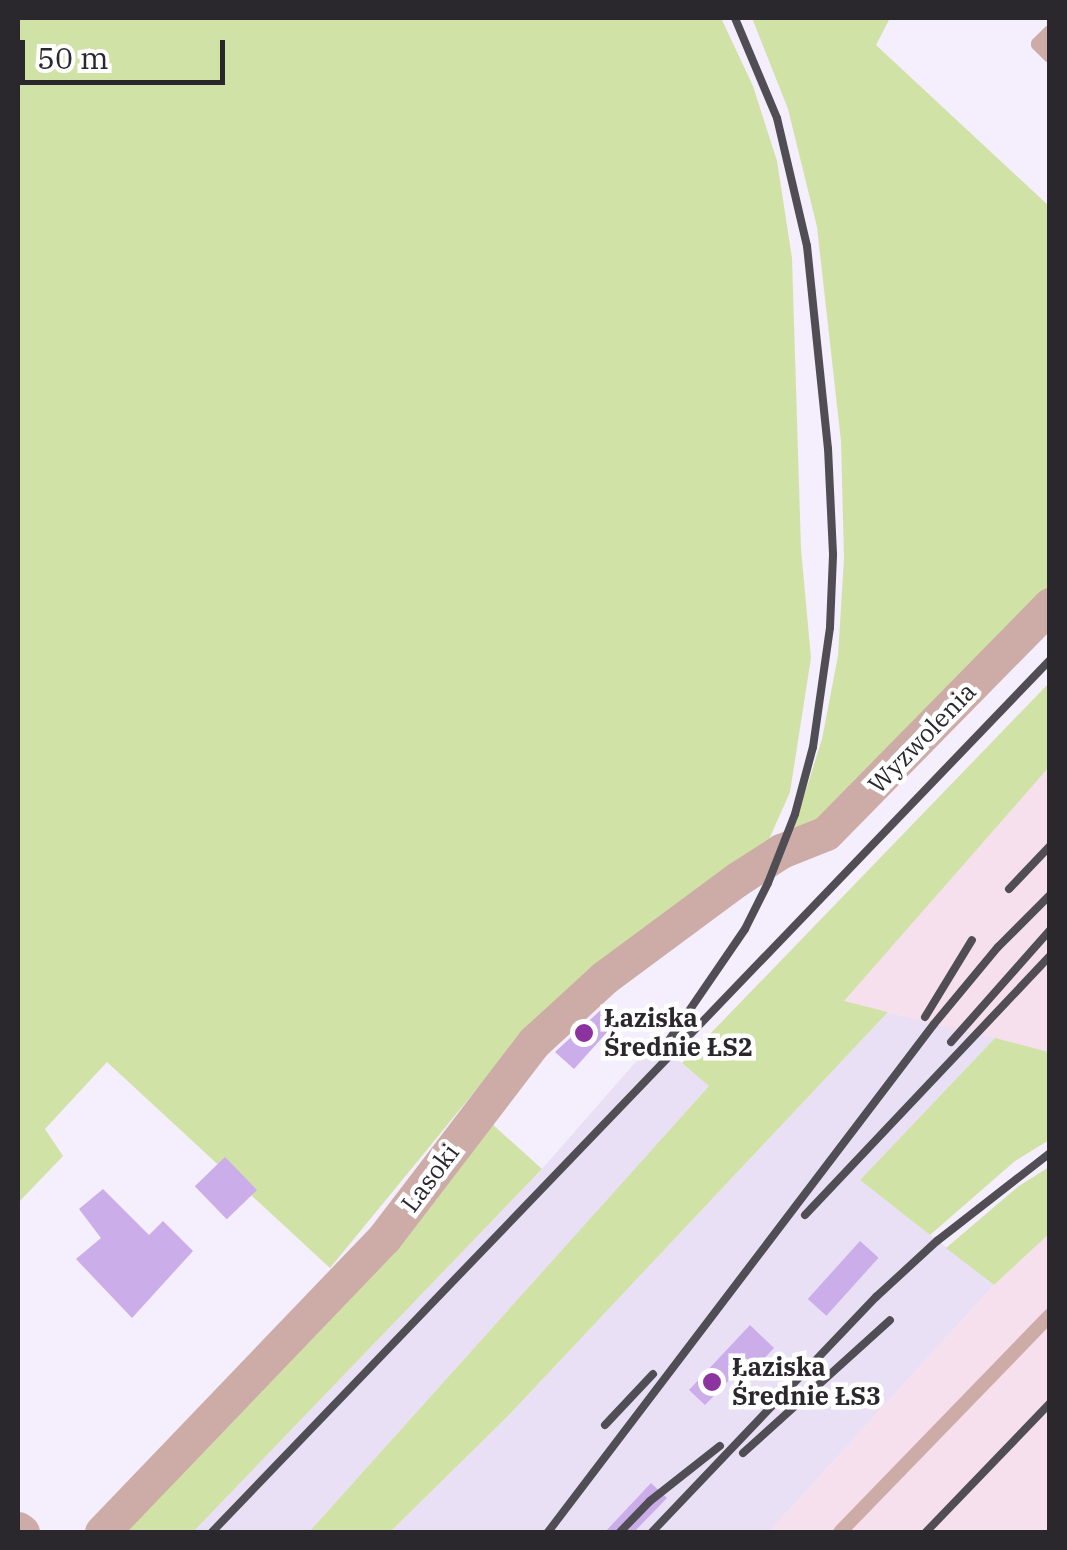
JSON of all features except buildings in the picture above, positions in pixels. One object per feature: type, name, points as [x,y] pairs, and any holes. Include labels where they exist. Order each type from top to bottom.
[{"type":"street","name":"Wyzwolenia","points":[[780,851],[826,833],[856,808],[1050,605]]},
{"type":"street","name":"Lasoki","points":[[102,1532],[384,1238],[534,1042],[605,977],[780,851]]},
{"type":"lane","points":[[1050,32],[1038,44],[1050,56]]},
{"type":"lane","points":[[840,1532],[1050,1314]]},
{"type":"shaded area","points":[[1049,767],[1049,1052],[843,1001]]},
{"type":"shaded area","points":[[888,1012],[995,1038],[860,1180],[994,1285],[769,1532],[390,1532],[507,1417]]},
{"type":"shaded area","points":[[654,1041],[710,1085],[309,1532],[193,1532],[542,1169]]},
{"type":"shaded area","points":[[1049,1234],[1049,1532],[769,1532],[994,1285]]},
{"type":"green space","points":[[18,18],[721,18],[753,86],[777,161],[792,258],[801,549],[811,658],[790,792],[767,844],[531,1023],[330,1268],[107,1062],[45,1129],[63,1156],[18,1203]]},
{"type":"green space","points":[[752,18],[890,18],[876,45],[1050,207],[1049,590],[820,822],[793,831],[822,739],[838,656],[844,558],[841,441],[817,227],[788,109]]},
{"type":"green space","points":[[1049,683],[1049,767],[844,1001],[888,1012],[507,1417],[390,1532],[309,1532],[709,1086],[682,1063]]},
{"type":"green space","points":[[995,1038],[1049,1052],[1049,1140],[1015,1161],[930,1235],[860,1180]]},
{"type":"green space","points":[[491,1123],[542,1169],[193,1532],[124,1532]]},
{"type":"green space","points":[[1049,1167],[1049,1234],[994,1285],[946,1248],[1019,1186]]},
{"type":"railway","points":[[667,1043],[745,929],[768,883],[795,814],[813,747],[830,627],[833,554],[828,449],[807,246],[777,118],[735,18]]},
{"type":"railway","points":[[212,1532],[1050,660]]},
{"type":"railway","points":[[1009,889],[1050,846]]},
{"type":"railway","points":[[548,1532],[934,1024],[998,947],[1050,895]]},
{"type":"railway","points":[[951,1042],[1050,930]]},
{"type":"railway","points":[[925,1017],[972,940]]},
{"type":"railway","points":[[805,1215],[1050,956]]},
{"type":"railway","points":[[652,1532],[876,1297],[937,1241],[1050,1153]]},
{"type":"railway","points":[[743,1453],[890,1320]]},
{"type":"railway","points":[[605,1425],[653,1374]]},
{"type":"railway","points":[[926,1532],[1050,1403]]},
{"type":"railway","points":[[620,1532],[650,1501],[720,1446]]},
{"type":"place","name":"Łaziska Średnie ŁS2","points":[[584,1033]]},
{"type":"place","name":"Łaziska Średnie ŁS3","points":[[712,1382]]}]
